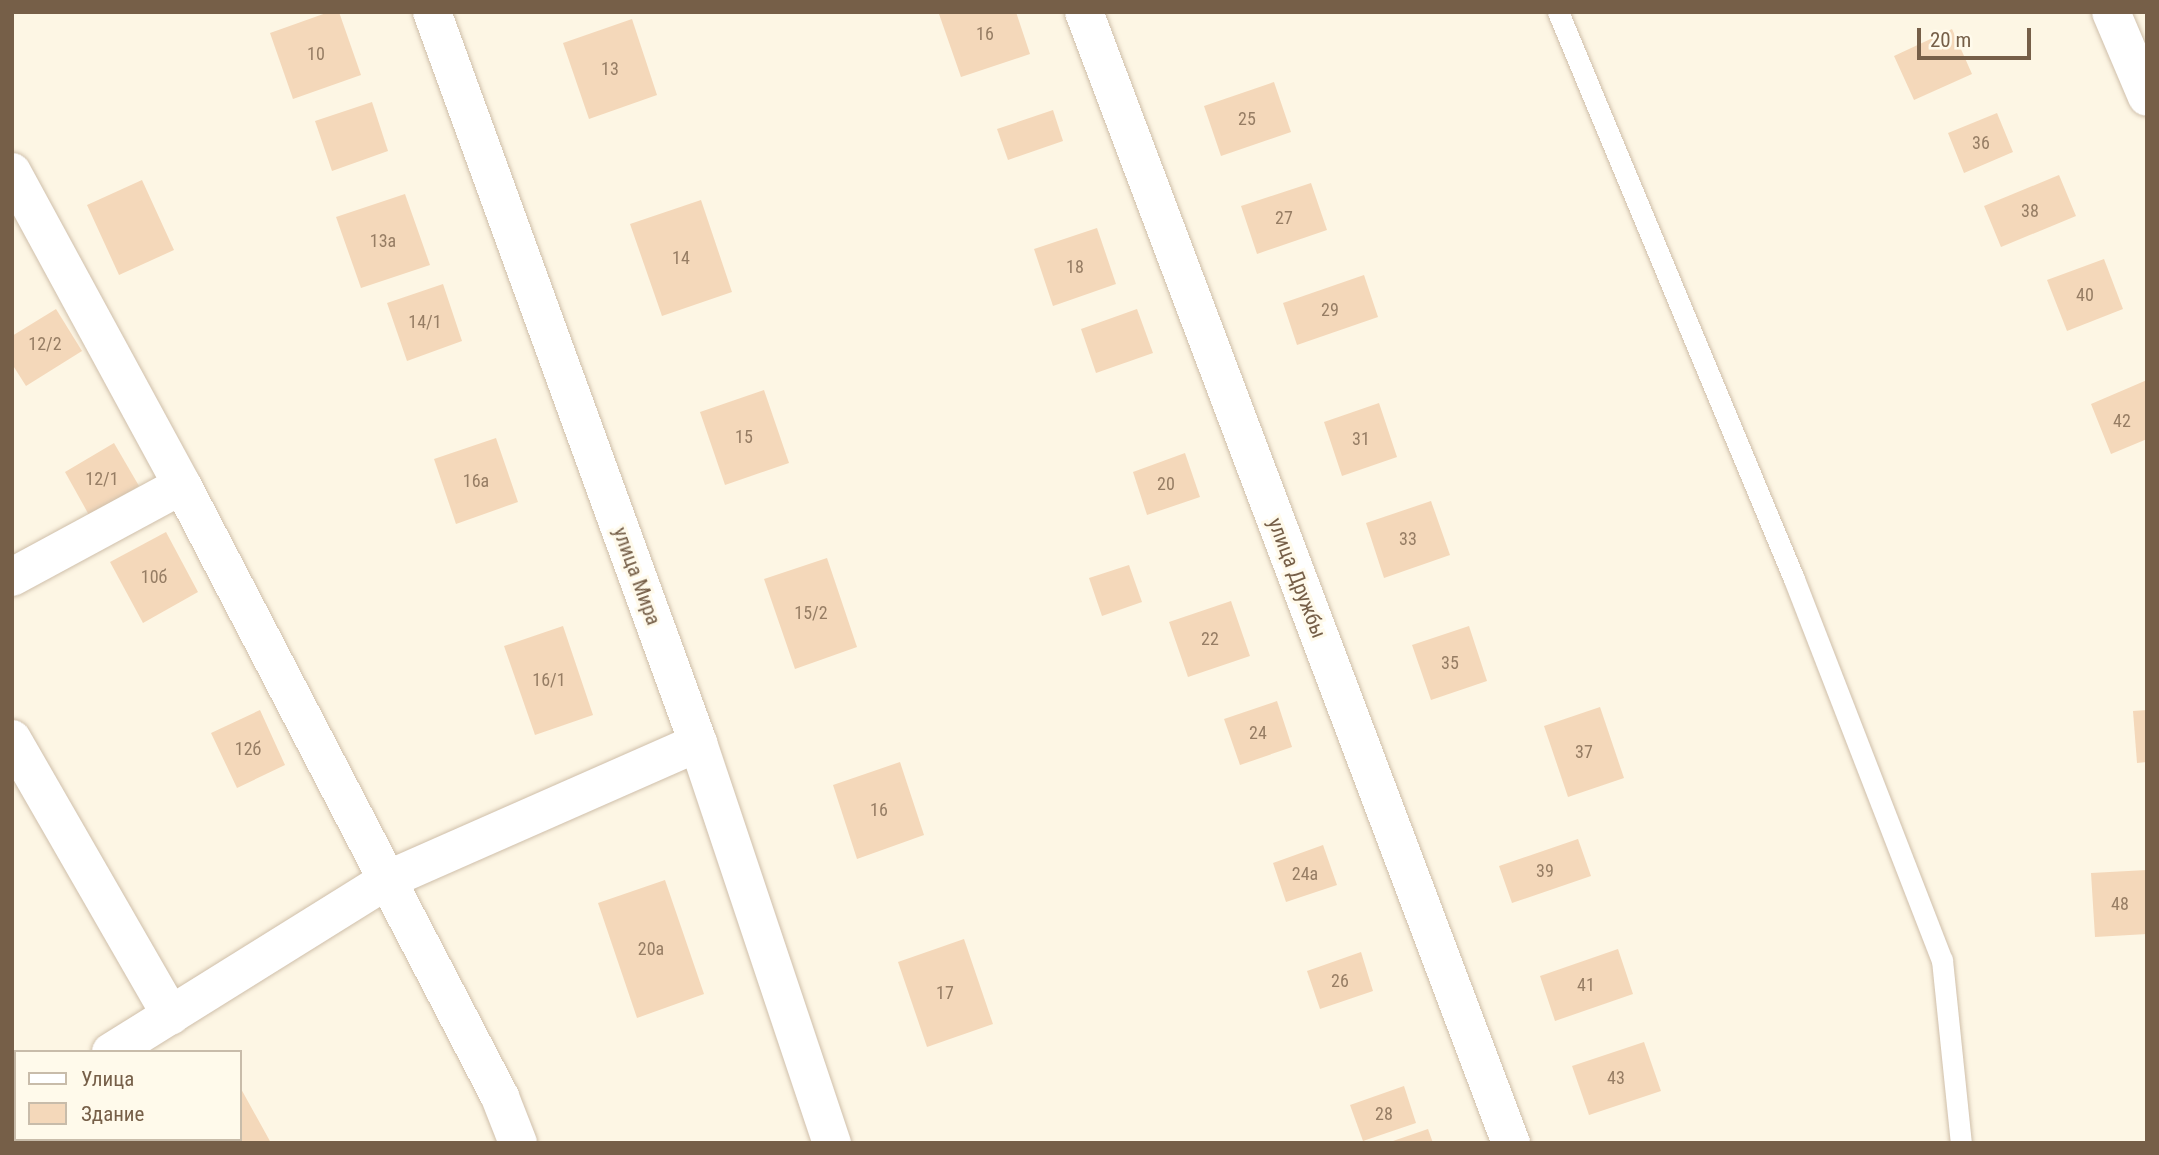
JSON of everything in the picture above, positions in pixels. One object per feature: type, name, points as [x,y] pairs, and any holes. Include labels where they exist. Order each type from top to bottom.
[{"type":"street","name":"улица Мира","points":[[432,12],[698,743],[832,1143]]},
{"type":"street","name":"улица Дружбы","points":[[1084,12],[1511,1143]]},
{"type":"street","points":[[2111,12],[2147,97]]},
{"type":"street","points":[[12,172],[182,485],[387,880],[518,1143]]},
{"type":"street","points":[[12,577],[182,485]]},
{"type":"street","points":[[12,739],[171,1015]]},
{"type":"street","points":[[114,1050],[387,880],[698,743]]},
{"type":"lane","points":[[1558,12],[1794,579],[1942,960],[1961,1143]]},
{"type":"building","points":[[329,12],[339,12],[361,75],[293,99],[270,33]]},
{"type":"building","points":[[1016,12],[1030,54],[961,77],[939,14]]},
{"type":"building","points":[[632,19],[657,95],[589,119],[563,43]]},
{"type":"building","points":[[1952,29],[1972,74],[1914,100],[1894,56]]},
{"type":"building","points":[[1274,82],[1291,132],[1221,156],[1204,106]]},
{"type":"building","points":[[372,102],[388,151],[332,171],[315,121]]},
{"type":"building","points":[[1053,110],[1063,141],[1008,160],[997,129]]},
{"type":"building","points":[[1997,113],[2013,152],[1964,173],[1948,133]]},
{"type":"building","points":[[2059,175],[2076,216],[2001,247],[1984,206]]},
{"type":"building","points":[[142,180],[174,250],[119,275],[87,205]]},
{"type":"building","points":[[1311,183],[1327,230],[1257,254],[1241,206]]},
{"type":"building","points":[[405,194],[430,265],[361,288],[336,217]]},
{"type":"building","points":[[701,200],[732,292],[662,316],[630,224]]},
{"type":"building","points":[[1097,228],[1116,284],[1053,306],[1034,249]]},
{"type":"building","points":[[2104,259],[2123,309],[2067,331],[2047,280]]},
{"type":"building","points":[[1364,275],[1378,317],[1297,345],[1283,303]]},
{"type":"building","points":[[443,284],[462,341],[407,361],[387,303]]},
{"type":"building","points":[[56,309],[82,351],[26,386],[12,364],[12,336]]},
{"type":"building","points":[[1137,309],[1153,353],[1096,373],[1081,329]]},
{"type":"building","points":[[2147,380],[2147,439],[2111,454],[2091,404]]},
{"type":"building","points":[[764,390],[789,463],[725,485],[700,412]]},
{"type":"building","points":[[1379,403],[1397,457],[1342,476],[1324,422]]},
{"type":"building","points":[[496,438],[518,502],[456,524],[434,459]]},
{"type":"building","points":[[114,443],[139,486],[89,515],[65,472]]},
{"type":"building","points":[[1185,453],[1200,497],[1147,515],[1133,472]]},
{"type":"building","points":[[1431,501],[1450,555],[1384,578],[1366,523]]},
{"type":"building","points":[[166,532],[198,592],[143,623],[110,562]]},
{"type":"building","points":[[827,558],[857,647],[795,669],[764,579]]},
{"type":"building","points":[[1129,565],[1142,602],[1102,616],[1089,578]]},
{"type":"building","points":[[1231,601],[1250,656],[1188,677],[1169,622]]},
{"type":"building","points":[[563,626],[593,715],[535,735],[504,646]]},
{"type":"building","points":[[1469,626],[1487,681],[1431,700],[1412,645]]},
{"type":"building","points":[[1277,701],[1292,747],[1240,765],[1224,719]]},
{"type":"building","points":[[1600,707],[1624,778],[1568,797],[1544,726]]},
{"type":"building","points":[[260,710],[285,765],[237,788],[211,733]]},
{"type":"building","points":[[2147,710],[2147,762],[2137,763],[2133,711]]},
{"type":"building","points":[[900,762],[924,835],[857,859],[833,785]]},
{"type":"building","points":[[1578,839],[1591,876],[1512,903],[1499,866]]},
{"type":"building","points":[[1323,845],[1337,885],[1286,902],[1273,863]]},
{"type":"building","points":[[2147,870],[2147,934],[2095,937],[2091,873]]},
{"type":"building","points":[[665,880],[704,994],[637,1018],[598,903]]},
{"type":"building","points":[[964,939],[993,1024],[927,1047],[898,962]]},
{"type":"building","points":[[1618,949],[1633,994],[1555,1021],[1540,976]]},
{"type":"building","points":[[1361,952],[1373,991],[1320,1009],[1307,971]]},
{"type":"building","points":[[1644,1042],[1661,1091],[1589,1115],[1572,1066]]},
{"type":"building","points":[[1404,1086],[1416,1123],[1363,1141],[1350,1105]]},
{"type":"building","points":[[242,1091],[271,1143],[203,1143],[242,1141]]},
{"type":"building","points":[[1428,1129],[1433,1143],[1393,1141]]}]
